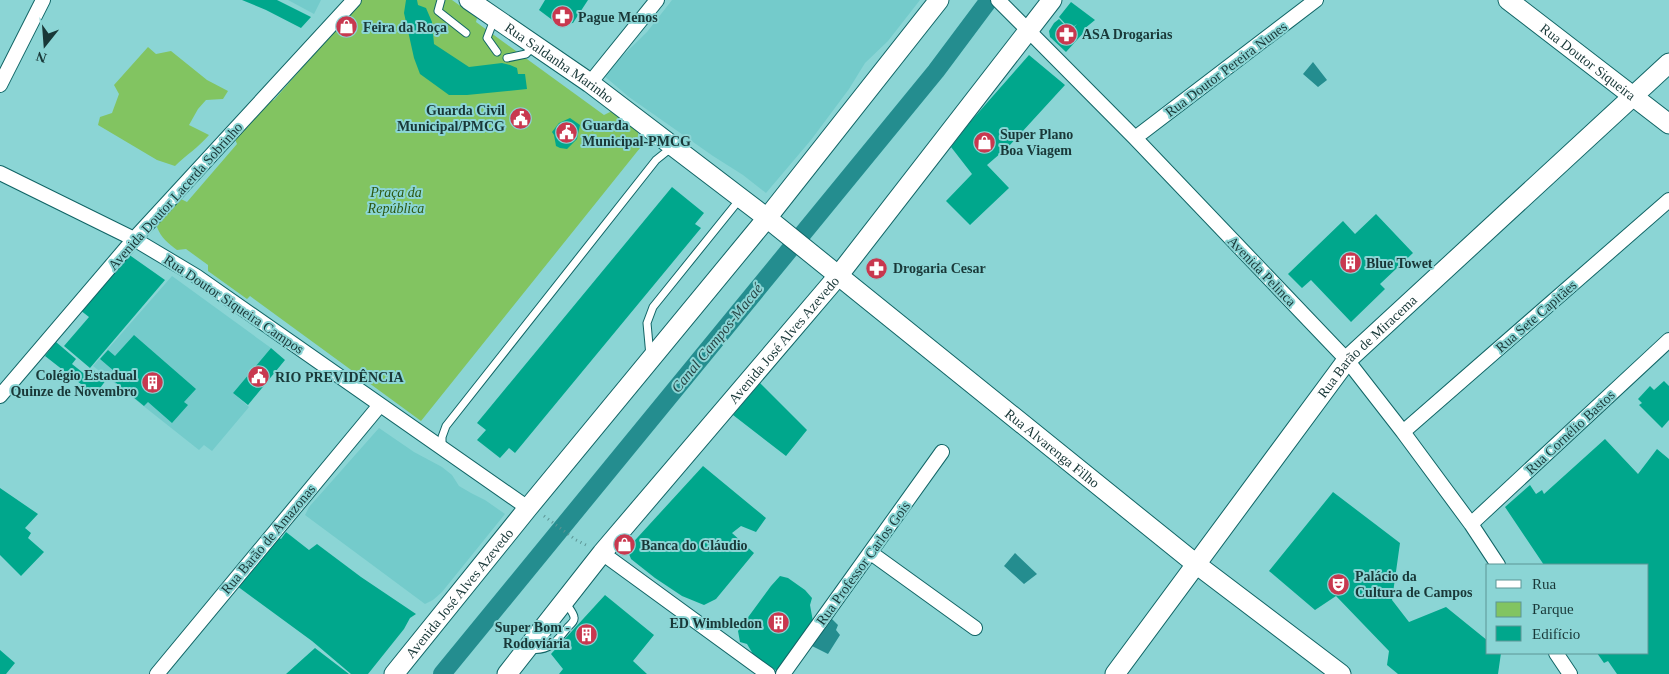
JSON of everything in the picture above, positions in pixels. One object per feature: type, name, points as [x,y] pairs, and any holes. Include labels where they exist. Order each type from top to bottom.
[{"type":"main road","name":"Rua Saldanha Marinho","points":[[470,0],[590,83],[767,218]]},
{"type":"main road","name":"Avenida José Alves Azevedo","points":[[394,674],[767,218],[939,0]]},
{"type":"main road","name":"Avenida José Alves Azevedo","points":[[507,674],[602,553],[838,276],[1052,0]]},
{"type":"main road","name":"Rua Doutor Siqueira","points":[[1508,0],[1669,124]]},
{"type":"main road","name":"Rua Barão de Miracema","points":[[1115,674],[1347,360],[1669,63]]},
{"type":"main road","name":"Rua Alvarenga Filho","points":[[767,218],[1196,564],[1341,674]]},
{"type":"street","points":[[0,85],[43,0]]},
{"type":"street","name":"Avenida Doutor Lacerda Sobrinho","points":[[0,396],[134,239],[354,0]]},
{"type":"street","points":[[590,83],[657,0]]},
{"type":"street","name":"Avenida Pelinca","points":[[998,0],[1135,138],[1347,360],[1403,432],[1497,564]]},
{"type":"street","name":"Rua Doutor Pereira Nunes","points":[[1135,138],[1316,0]]},
{"type":"street","name":"Rua Doutor Siqueira Campos","points":[[0,173],[134,239],[196,276],[528,508]]},
{"type":"street","name":"Rua Sete Capitães","points":[[1403,432],[1669,200]]},
{"type":"street","name":"Rua Cornélio Bastos","points":[[1470,524],[1669,340]]},
{"type":"street","name":"Rua Barão de Amazonas","points":[[156,674],[380,405]]},
{"type":"street","name":"Rua Professor Carlos Gois","points":[[783,674],[942,452]]},
{"type":"street","points":[[602,553],[768,674]]},
{"type":"street","points":[[871,553],[975,628]]},
{"type":"street","points":[[1557,654],[1570,674]]},
{"type":"lane","points":[[441,0],[438,11],[466,33]]},
{"type":"lane","points":[[495,17],[487,38],[498,52]]},
{"type":"lane","points":[[507,58],[526,54],[536,45]]},
{"type":"lane","points":[[442,448],[444,431],[456,414],[656,160],[666,152],[676,149]]},
{"type":"lane","points":[[650,360],[647,323],[653,307],[740,198]]},
{"type":"path","points":[[548,518],[576,540]]},
{"type":"shaded area","points":[[288,0],[321,0],[314,14]]},
{"type":"shaded area","points":[[672,0],[920,0],[888,41],[865,63],[849,89],[811,140],[766,193],[743,175],[629,97],[603,75],[647,32]]},
{"type":"shaded area","points":[[1313,62],[1327,80],[1318,87],[1303,74]]},
{"type":"shaded area","points":[[172,276],[271,348],[233,393],[249,407],[212,451],[204,445],[199,450],[93,366]]},
{"type":"shaded area","points":[[379,428],[414,452],[442,467],[452,475],[459,486],[485,500],[505,514],[442,592],[425,604],[305,515],[309,507]]},
{"type":"shaded area","points":[[1015,553],[1037,574],[1024,584],[1004,566]]},
{"type":"shaded area","points":[[831,618],[838,625],[836,630],[840,635],[828,654],[810,645]]},
{"type":"green space","name":"Praça da República","points":[[361,0],[452,0],[477,18],[476,22],[604,115],[612,111],[637,129],[638,139],[644,143],[421,421],[250,296],[247,299],[208,271],[208,265],[186,249],[177,250],[168,243],[157,227],[173,205],[181,199],[187,202],[237,144],[235,139],[269,101],[274,100]]},
{"type":"green space","points":[[148,47],[156,54],[171,51],[207,80],[228,91],[223,99],[206,100],[198,109],[189,125],[209,135],[175,166],[157,160],[98,125],[100,117],[112,113],[119,94],[114,85]]},
{"type":"building","points":[[242,0],[277,0],[311,17],[301,28]]},
{"type":"building","points":[[406,0],[417,0],[418,5],[426,8],[432,22],[434,44],[469,67],[502,63],[517,68],[518,74],[525,74],[527,89],[449,95],[420,74],[414,58],[404,13]]},
{"type":"building","name":"Pague Menos","points":[[545,0],[588,0],[573,23],[559,25],[539,10]]},
{"type":"building","points":[[1071,2],[1095,20],[1084,29],[1086,30],[1066,52],[1050,37],[1049,31],[1059,19],[1071,31],[1077,24],[1070,29],[1059,17]]},
{"type":"building","name":"Super Plano Boa Viagem","points":[[1029,55],[1065,85],[1009,146],[987,165],[1009,188],[970,225],[946,201],[972,174],[951,147],[971,121]]},
{"type":"building","name":"Guarda Civil Municipal/PMCG","points":[[515,112],[530,114],[525,129],[512,126]]},
{"type":"building","name":"Guarda Municipal-PMCG","points":[[570,118],[580,125],[577,139],[567,149],[560,148],[556,146],[552,132],[559,123]]},
{"type":"building","points":[[672,187],[704,213],[695,224],[701,228],[515,453],[509,448],[500,458],[477,440],[486,430],[477,423]]},
{"type":"building","name":"Blue Towet","points":[[1376,214],[1413,253],[1380,284],[1385,289],[1351,322],[1311,280],[1302,288],[1288,274],[1343,221],[1355,234]]},
{"type":"building","points":[[128,254],[165,280],[90,368],[64,346],[89,317],[80,310]]},
{"type":"building","name":"Colégio Estadual Quinze de Novembro","points":[[134,335],[196,389],[184,402],[188,405],[172,423],[148,402],[144,406],[109,377],[114,371],[100,359],[108,350],[115,356]]},
{"type":"building","points":[[56,342],[76,359],[72,364],[87,376],[92,369],[106,380],[95,395],[45,356]]},
{"type":"building","name":"RIO PREVIDÊNCIA","points":[[271,348],[285,360],[248,405],[233,393]]},
{"type":"building","points":[[1664,381],[1669,386],[1669,420],[1662,428],[1639,405],[1642,403],[1638,399],[1650,386],[1654,390]]},
{"type":"building","points":[[760,383],[807,430],[786,456],[733,415]]},
{"type":"building","points":[[1605,439],[1638,474],[1657,449],[1669,459],[1669,674],[1617,674],[1608,661],[1604,663],[1598,654],[1649,654],[1649,564],[1543,564],[1505,507],[1530,485],[1536,494],[1542,490],[1544,494]]},
{"type":"building","points":[[703,466],[766,518],[756,532],[741,526],[732,533],[754,553],[716,599],[704,605],[682,596],[655,578],[631,559],[627,549]]},
{"type":"building","points":[[0,488],[38,514],[25,528],[31,533],[28,538],[44,552],[21,576],[0,555]]},
{"type":"building","name":"Palácio da Cultura de Campos","points":[[1333,492],[1400,543],[1392,600],[1409,622],[1446,607],[1486,639],[1486,654],[1501,654],[1498,674],[1398,674],[1387,665],[1389,651],[1336,596],[1315,610],[1269,571]]},
{"type":"building","points":[[286,532],[309,550],[317,544],[361,577],[416,614],[410,618],[404,629],[368,674],[351,674],[312,641],[237,586],[276,536],[281,539]]},
{"type":"building","name":"ED Wimbledon","points":[[780,576],[788,578],[805,590],[812,598],[810,605],[814,627],[779,672],[753,654],[747,644],[740,642],[738,631]]},
{"type":"building","points":[[605,595],[654,635],[633,661],[647,674],[559,674],[563,669],[551,654]]},
{"type":"building","points":[[315,648],[349,674],[286,674]]},
{"type":"building","points":[[0,650],[15,663],[6,674],[0,674]]},
{"type":"waterway","name":"Canal Campos-Macaé","points":[[442,674],[936,71],[989,0]]},
{"type":"place","name":"Pague Menos","points":[[562,17]]},
{"type":"place","name":"Feira da Roça","points":[[347,27]]},
{"type":"place","name":"ASA Drogarias","points":[[1066,34]]},
{"type":"place","name":"Guarda Civil Municipal/PMCG","points":[[521,118]]},
{"type":"place","name":"Guarda Municipal-PMCG","points":[[566,133]]},
{"type":"place","name":"Super Plano Boa Viagem","points":[[984,142]]},
{"type":"place","name":"Blue Towet","points":[[1350,263]]},
{"type":"place","name":"Drogaria Cesar","points":[[877,268]]},
{"type":"place","name":"RIO PREVIDÊNCIA","points":[[259,377]]},
{"type":"place","name":"Colégio Estadual Quinze de Novembro","points":[[153,383]]},
{"type":"place","name":"Banca do Cláudio","points":[[625,545]]},
{"type":"place","name":"Palácio da Cultura de Campos","points":[[1339,584]]},
{"type":"place","name":"ED Wimbledon","points":[[778,623]]},
{"type":"place","name":"Super Bom - Rodoviária","points":[[586,635]]}]
